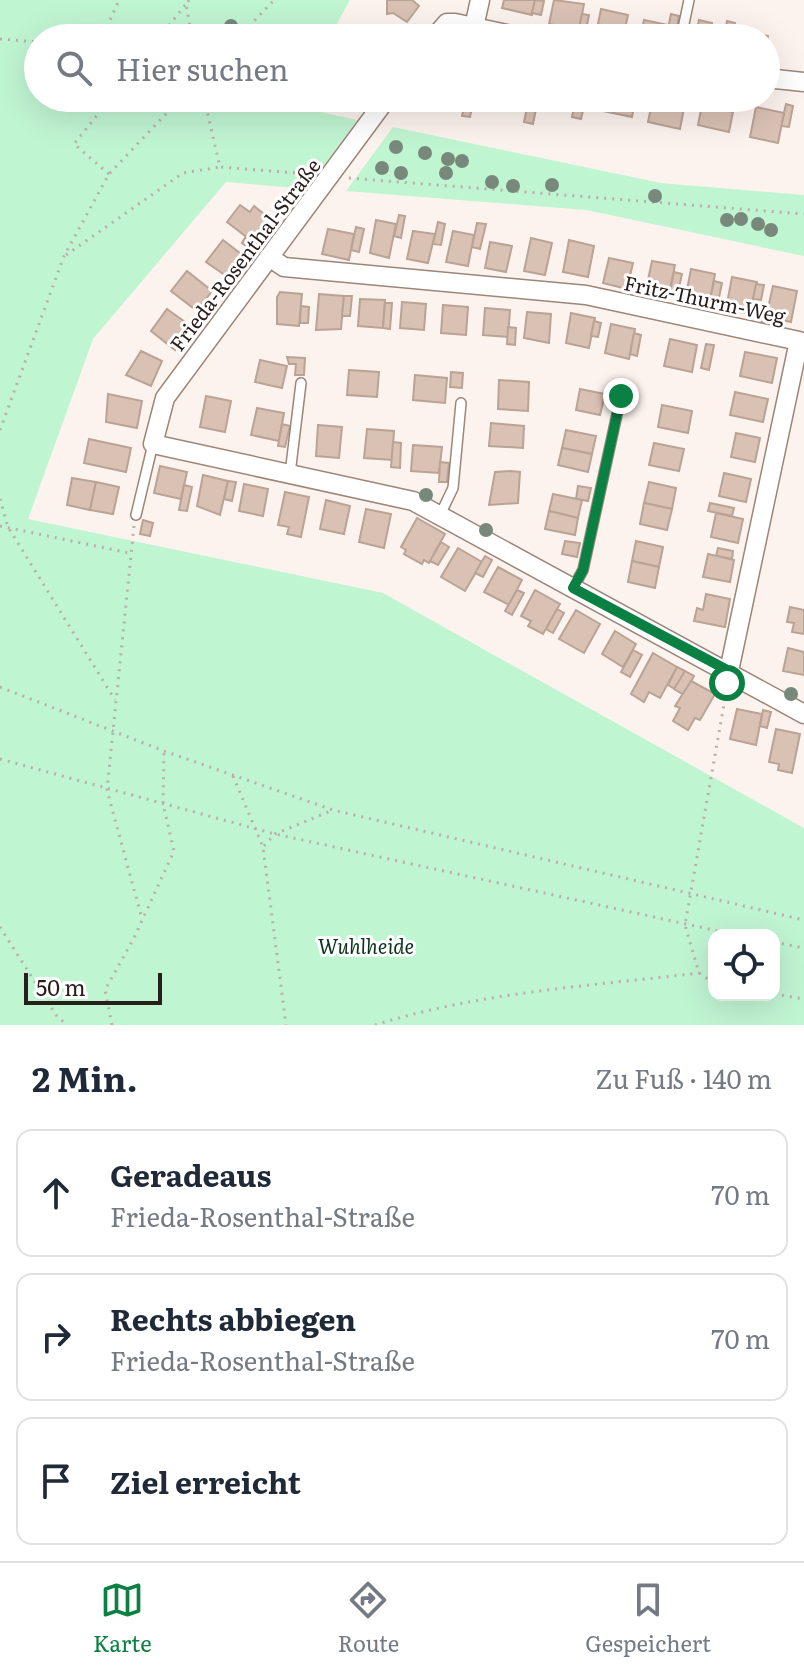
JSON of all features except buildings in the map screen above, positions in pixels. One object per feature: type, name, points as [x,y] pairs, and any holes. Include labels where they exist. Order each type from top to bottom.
[{"type":"street","points":[[475,24],[480,0]]},
{"type":"street","points":[[780,79],[804,82]]},
{"type":"street","name":"Frieda-Rosenthal-Straße","points":[[153,444],[165,398],[377,112]]},
{"type":"street","name":"Fritz-Thurm-Weg","points":[[269,257],[284,267],[586,295],[799,341],[729,671]]},
{"type":"street","points":[[153,444],[413,501],[441,513],[804,714]]},
{"type":"lane","points":[[684,24],[689,0]]},
{"type":"lane","points":[[290,474],[301,383]]},
{"type":"lane","points":[[573,588],[583,570],[621,396]]},
{"type":"lane","points":[[441,513],[453,488],[461,403]]},
{"type":"lane","name":"Frieda-Rosenthal-Straße","points":[[136,515],[153,444]]},
{"type":"path","points":[[108,24],[119,0]]},
{"type":"path","points":[[251,24],[274,0]]},
{"type":"path","points":[[170,24],[188,2]]},
{"type":"path","points":[[188,2],[190,24]]},
{"type":"path","points":[[0,39],[24,41]]},
{"type":"path","points":[[100,112],[74,144],[109,174]]},
{"type":"path","points":[[0,430],[64,256],[109,174],[168,112]]},
{"type":"path","points":[[207,112],[220,167]]},
{"type":"path","points":[[64,256],[183,173],[220,167],[804,214]]},
{"type":"path","points":[[0,499],[8,527],[116,702]]},
{"type":"path","points":[[0,526],[129,553]]},
{"type":"path","points":[[131,538],[107,790],[142,919]]},
{"type":"path","points":[[708,979],[699,973],[685,925],[729,671]]},
{"type":"path","points":[[0,687],[164,751],[333,810],[804,920]]},
{"type":"path","points":[[112,1025],[105,990],[174,851],[163,804],[164,751]]},
{"type":"path","points":[[0,759],[275,834],[708,930]]},
{"type":"path","points":[[232,774],[263,847],[286,1025]]},
{"type":"path","points":[[263,847],[275,834],[333,810]]},
{"type":"path","points":[[0,927],[56,1015],[67,1025]]},
{"type":"path","points":[[780,943],[804,948]]},
{"type":"path","points":[[375,1025],[432,1007],[483,998],[699,973]]},
{"type":"path","points":[[780,995],[804,999]]},
{"type":"green space","name":"Wuhlheide","points":[[0,0],[350,0],[337,24],[24,24],[24,112],[320,112],[357,120],[307,189],[226,182],[93,339],[28,519],[383,593],[804,828],[804,1025],[0,1025]]},
{"type":"green space","points":[[393,127],[661,183],[804,195],[804,256],[586,210],[346,191]]},
{"type":"route","points":[[621,396],[583,570],[573,588],[729,671],[727,683]]}]
